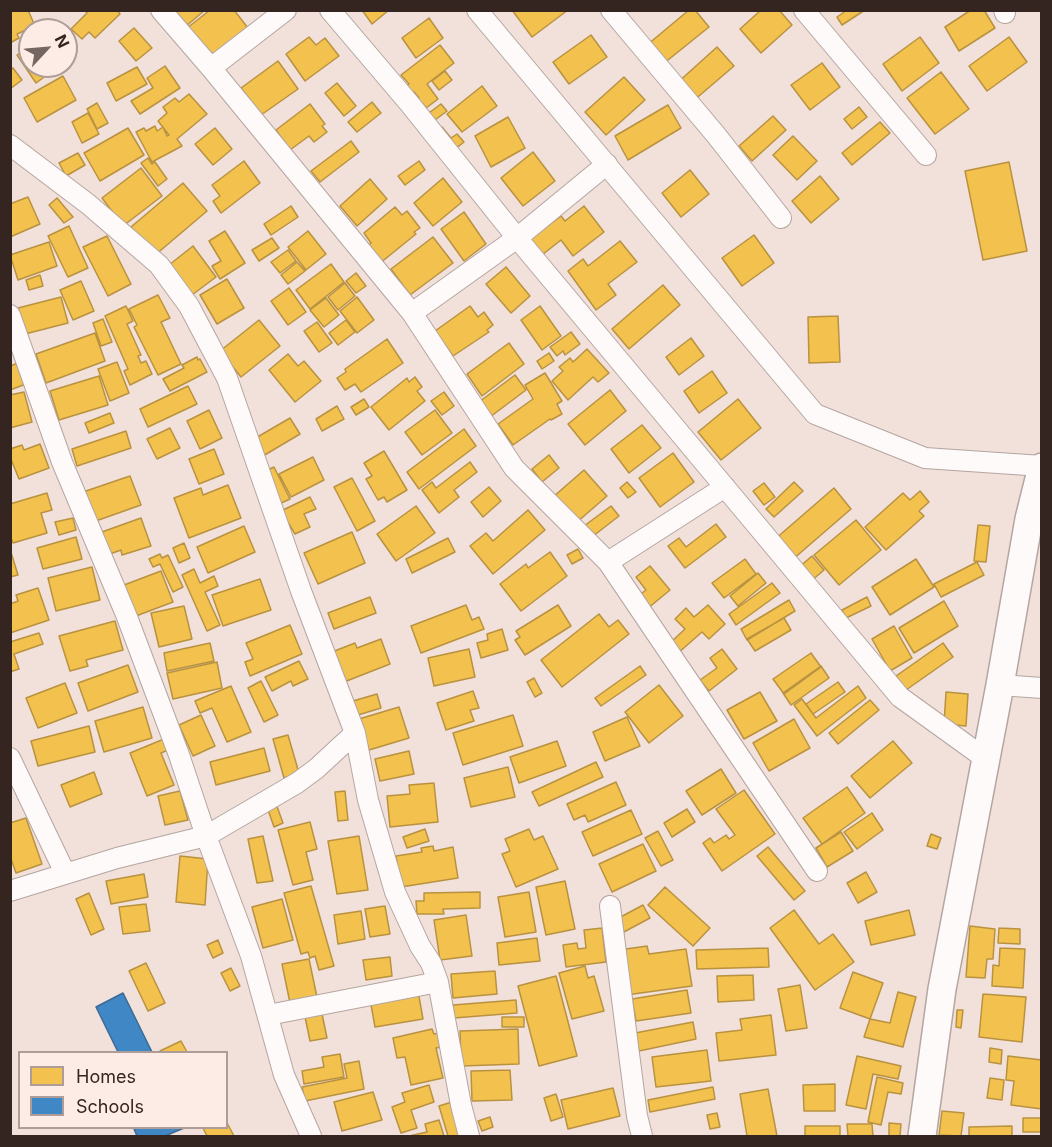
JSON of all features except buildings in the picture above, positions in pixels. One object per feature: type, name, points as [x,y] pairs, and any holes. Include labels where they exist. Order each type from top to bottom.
[{"type":"street","points":[[161,10],[412,313],[514,468],[608,562],[817,872]]},
{"type":"street","points":[[211,68],[286,10]]},
{"type":"street","points":[[330,10],[900,698],[986,759]]},
{"type":"street","points":[[477,10],[815,414],[925,458],[1041,466],[1029,519],[942,989],[922,1137]]},
{"type":"street","points":[[611,10],[716,135],[781,218]]},
{"type":"street","points":[[804,10],[926,155]]},
{"type":"street","points":[[10,145],[88,204],[159,265],[189,306],[227,378],[301,591],[355,733],[368,800],[395,892],[420,946],[431,963],[438,982],[461,1105],[470,1137]]},
{"type":"street","points":[[412,313],[517,237],[607,164]]},
{"type":"street","points":[[10,315],[62,462],[135,638],[179,755],[206,836],[251,956],[284,1075],[311,1137]]},
{"type":"street","points":[[608,562],[725,487]]},
{"type":"street","points":[[1000,685],[1041,688]]},
{"type":"street","points":[[10,891],[65,873],[206,836],[316,770],[355,733]]},
{"type":"street","points":[[10,758],[65,873]]},
{"type":"street","points":[[610,906],[637,1116],[642,1137]]},
{"type":"street","points":[[268,1015],[438,982]]}]
